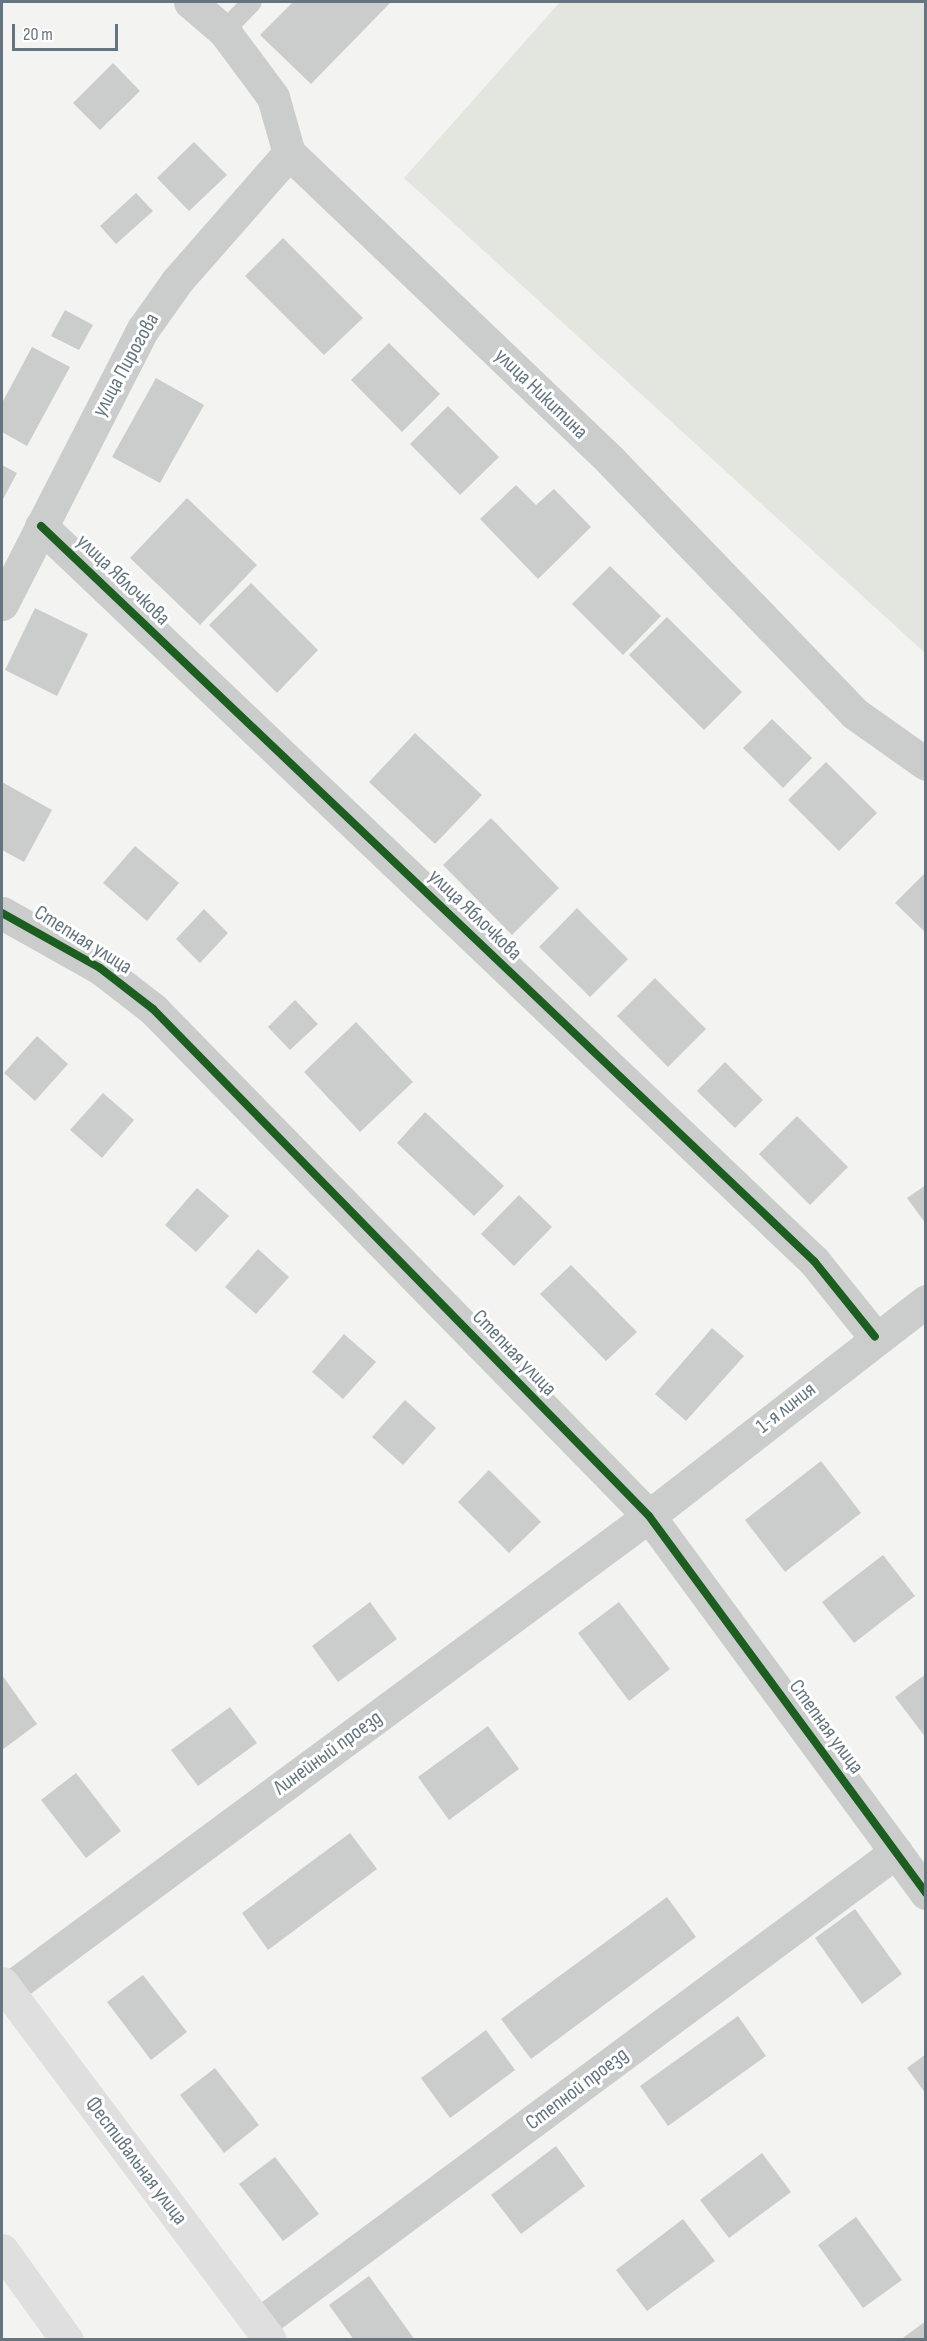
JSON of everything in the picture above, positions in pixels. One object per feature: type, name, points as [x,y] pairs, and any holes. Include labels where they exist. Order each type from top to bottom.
[{"type":"main road","name":"Фестивальная улица","points":[[4,1987],[264,2332]]},
{"type":"main road","points":[[2,2250],[67,2340]]},
{"type":"street","points":[[190,2],[224,31],[273,97],[289,153]]},
{"type":"street","name":"улица Пирогова","points":[[2,604],[142,330],[177,281],[289,153]]},
{"type":"street","name":"улица Никитина","points":[[289,153],[611,461],[854,713],[926,764]]},
{"type":"street","name":"улица Яблочкова","points":[[41,526],[814,1261],[875,1337]]},
{"type":"street","name":"Степная улица","points":[[2,913],[100,968],[153,1009],[648,1516],[926,1893]]},
{"type":"street","name":"1-я линия","points":[[648,1516],[875,1337],[926,1301]]},
{"type":"street","name":"Линейный проезд","points":[[4,1987],[648,1516]]},
{"type":"street","name":"Степной проезд","points":[[264,2332],[896,1852]]},
{"type":"lane","points":[[224,31],[252,2]]},
{"type":"shaded area","points":[[560,2],[925,2],[925,653],[404,178]]},
{"type":"building","points":[[293,2],[391,2],[311,84],[260,35]]},
{"type":"building","points":[[113,63],[140,91],[100,130],[73,103]]},
{"type":"building","points":[[194,142],[227,175],[189,211],[157,178]]},
{"type":"building","points":[[136,193],[153,211],[116,244],[100,226]]},
{"type":"building","points":[[283,238],[363,318],[324,355],[245,276]]},
{"type":"building","points":[[65,310],[93,325],[79,350],[51,336]]},
{"type":"building","points":[[389,343],[440,394],[402,432],[351,380]]},
{"type":"building","points":[[32,347],[70,367],[27,446],[2,432],[2,403]]},
{"type":"building","points":[[156,378],[204,405],[160,483],[112,457]]},
{"type":"building","points":[[448,406],[499,457],[460,495],[410,444]]},
{"type":"building","points":[[2,465],[17,473],[2,501]]},
{"type":"building","points":[[516,485],[536,505],[554,489],[591,527],[538,579],[480,519]]},
{"type":"building","points":[[187,498],[257,565],[200,625],[130,558]]},
{"type":"building","points":[[610,566],[661,616],[623,655],[572,604]]},
{"type":"building","points":[[251,583],[318,650],[277,693],[209,625]]},
{"type":"building","points":[[35,608],[88,634],[57,696],[5,670]]},
{"type":"building","points":[[667,617],[742,692],[704,730],[629,655]]},
{"type":"building","points":[[772,719],[812,758],[783,788],[743,748]]},
{"type":"building","points":[[415,733],[482,795],[435,844],[369,782]]},
{"type":"building","points":[[826,762],[877,813],[839,851],[788,800]]},
{"type":"building","points":[[2,782],[52,810],[24,862],[2,850]]},
{"type":"building","points":[[491,818],[559,888],[512,935],[443,865]]},
{"type":"building","points":[[135,846],[179,883],[147,921],[103,883]]},
{"type":"building","points":[[926,872],[926,933],[895,903]]},
{"type":"building","points":[[577,908],[628,959],[590,997],[539,947]]},
{"type":"building","points":[[204,909],[228,933],[200,963],[176,939]]},
{"type":"building","points":[[655,978],[706,1029],[668,1067],[617,1016]]},
{"type":"building","points":[[295,1000],[318,1024],[290,1050],[268,1027]]},
{"type":"building","points":[[356,1022],[413,1082],[360,1132],[304,1072]]},
{"type":"building","points":[[37,1036],[68,1064],[35,1101],[4,1073]]},
{"type":"building","points":[[725,1062],[763,1100],[735,1128],[697,1091]]},
{"type":"building","points":[[103,1093],[134,1120],[102,1158],[70,1130]]},
{"type":"building","points":[[425,1112],[504,1186],[474,1216],[397,1143]]},
{"type":"building","points":[[797,1116],[848,1167],[810,1205],[759,1154]]},
{"type":"building","points":[[926,1185],[926,1224],[907,1198]]},
{"type":"building","points":[[197,1188],[229,1216],[196,1252],[165,1225]]},
{"type":"building","points":[[519,1195],[552,1227],[514,1266],[481,1234]]},
{"type":"building","points":[[258,1249],[289,1277],[256,1314],[225,1287]]},
{"type":"building","points":[[571,1265],[637,1332],[606,1361],[540,1294]]},
{"type":"building","points":[[712,1328],[744,1356],[686,1421],[655,1394]]},
{"type":"building","points":[[344,1334],[376,1362],[343,1399],[312,1372]]},
{"type":"building","points":[[405,1400],[436,1428],[403,1465],[372,1437]]},
{"type":"building","points":[[821,1461],[861,1513],[785,1572],[745,1520]]},
{"type":"building","points":[[489,1470],[541,1522],[509,1553],[458,1502]]},
{"type":"building","points":[[883,1555],[915,1596],[854,1643],[822,1602]]},
{"type":"building","points":[[370,1602],[397,1639],[338,1682],[312,1646]]},
{"type":"building","points":[[619,1602],[670,1669],[629,1701],[578,1633]]},
{"type":"building","points":[[926,1674],[926,1738],[895,1697]]},
{"type":"building","points":[[2,1675],[37,1724],[2,1750]]},
{"type":"building","points":[[230,1707],[257,1743],[198,1786],[171,1750]]},
{"type":"building","points":[[488,1726],[519,1769],[449,1820],[418,1777]]},
{"type":"building","points":[[76,1773],[121,1831],[86,1858],[41,1800]]},
{"type":"building","points":[[350,1833],[377,1869],[268,1950],[242,1913]]},
{"type":"building","points":[[667,1897],[696,1937],[531,2059],[501,2019]]},
{"type":"building","points":[[855,1909],[902,1974],[862,2004],[815,1938]]},
{"type":"building","points":[[143,1975],[187,2032],[151,2060],[107,2002]]},
{"type":"building","points":[[738,2016],[766,2056],[668,2126],[640,2086]]},
{"type":"building","points":[[486,2030],[515,2070],[450,2118],[421,2078]]},
{"type":"building","points":[[926,2054],[926,2094],[907,2068]]},
{"type":"building","points":[[215,2068],[259,2125],[224,2153],[180,2095]]},
{"type":"building","points":[[556,2146],[585,2186],[521,2234],[491,2195]]},
{"type":"building","points":[[762,2153],[791,2192],[729,2238],[700,2200]]},
{"type":"building","points":[[275,2157],[319,2214],[283,2241],[239,2184]]},
{"type":"building","points":[[856,2217],[902,2280],[863,2308],[818,2245]]},
{"type":"building","points":[[683,2219],[715,2261],[647,2311],[616,2270]]},
{"type":"building","points":[[369,2276],[415,2340],[354,2340],[329,2305]]},
{"type":"building","points":[[926,2321],[926,2340],[900,2340]]},
{"type":"cycle path","points":[[41,526],[814,1261],[875,1337]]},
{"type":"cycle path","points":[[2,913],[100,968],[153,1009],[649,1516],[926,1893]]}]
